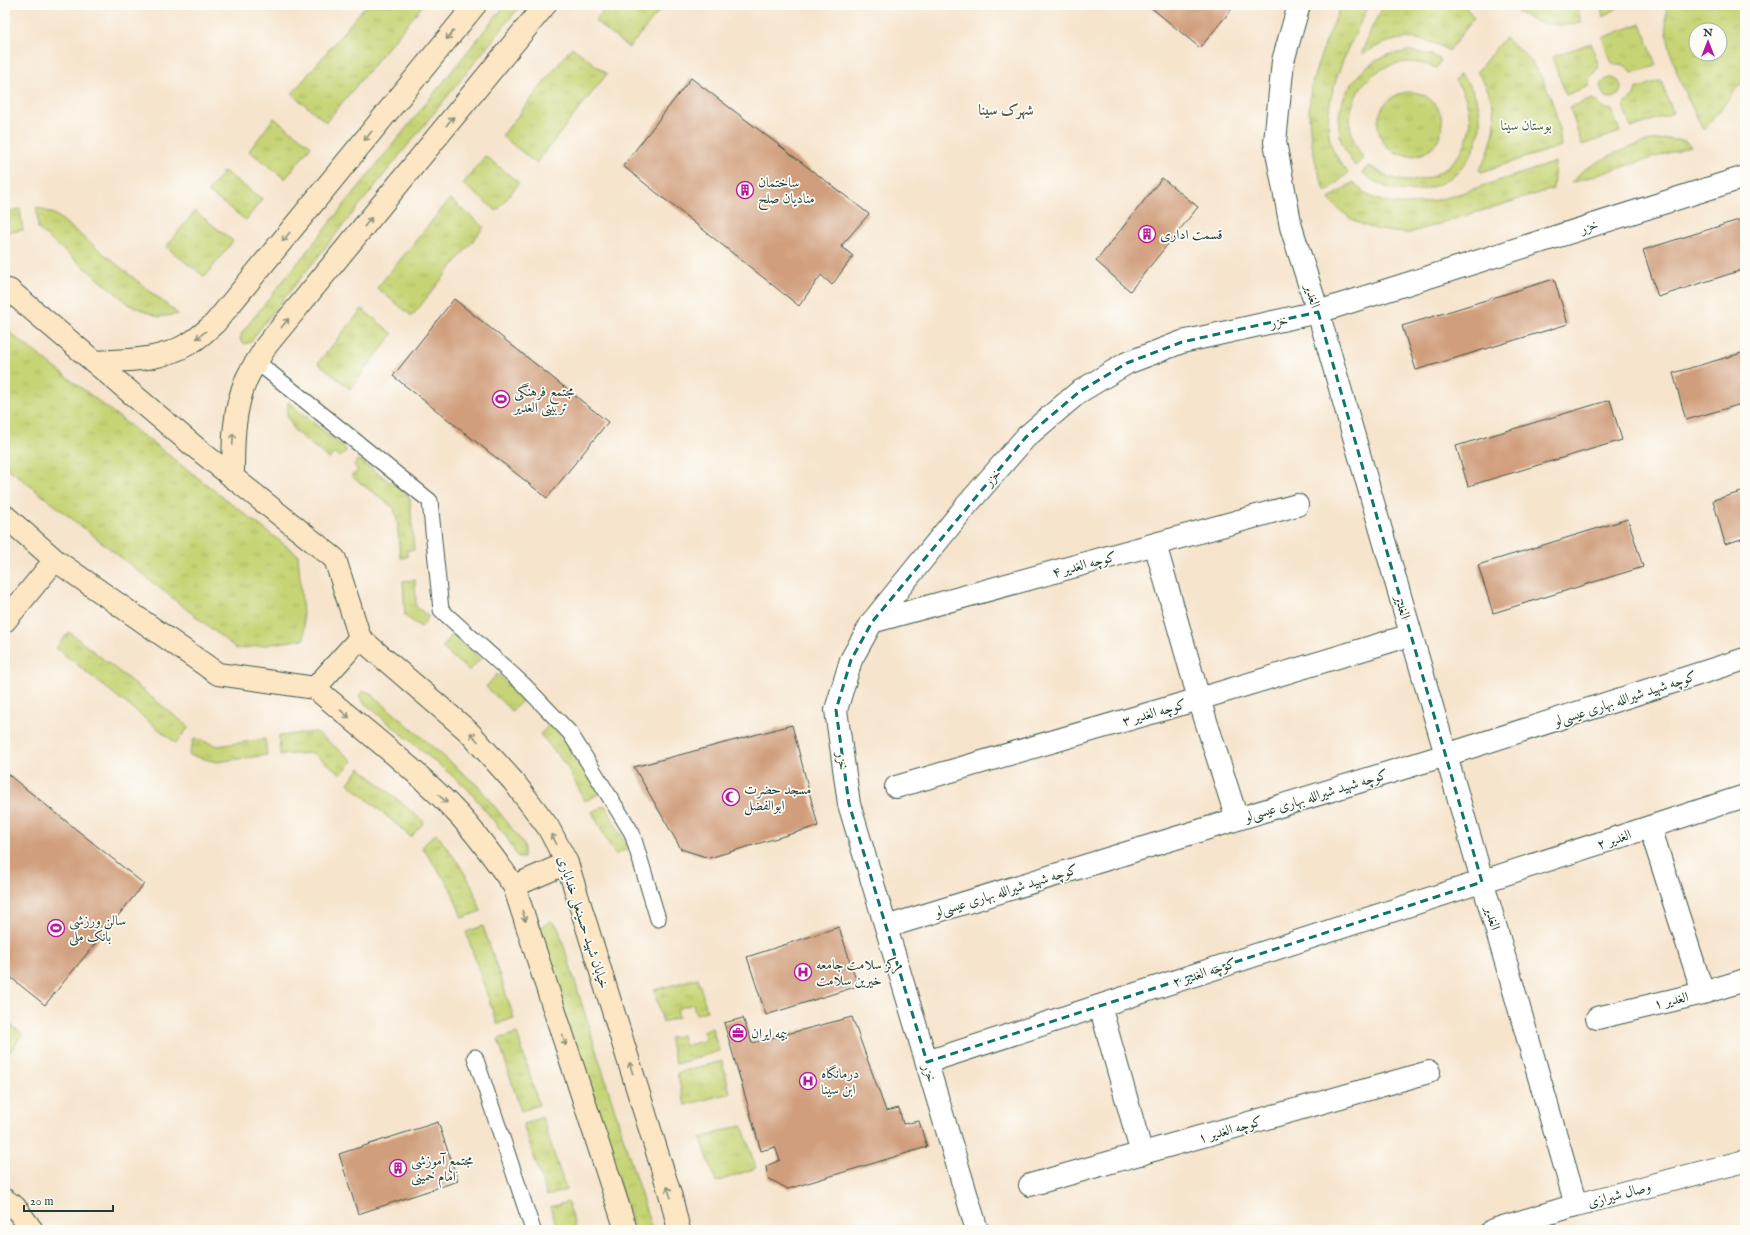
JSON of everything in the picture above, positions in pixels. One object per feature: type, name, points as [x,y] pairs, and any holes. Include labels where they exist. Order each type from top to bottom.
[{"type":"street","points":[[94,362],[144,360],[167,353],[188,344],[215,323],[475,5]]},
{"type":"street","points":[[233,478],[233,438],[237,410],[248,377],[266,346],[545,5]]},
{"type":"street","name":"الغدیر","points":[[1299,5],[1283,61],[1276,142],[1291,227],[1318,312],[1576,1205]]},
{"type":"street","name":"خزر","points":[[977,1230],[849,804],[836,710],[851,660],[872,622],[966,506],[1026,437],[1079,392],[1127,363],[1182,342],[1318,312],[1745,177]]},
{"type":"street","points":[[5,290],[8,290],[233,478],[335,559],[360,638],[315,688]]},
{"type":"street","name":"کوچه الغدیر ۴","points":[[872,622],[1297,505]]},
{"type":"street","points":[[5,516],[56,560],[218,674],[315,688],[421,778],[460,816],[488,850],[514,886],[626,1230]]},
{"type":"street","points":[[1155,544],[1199,699],[1237,819]]},
{"type":"street","points":[[5,621],[56,560]]},
{"type":"street","name":"کوچه الغدیر ۳","points":[[896,787],[1199,699],[1411,635]]},
{"type":"street","name":"خیابان شهید حسینعلی خدایاری","points":[[360,638],[468,730],[514,782],[548,828],[567,863],[671,1197],[679,1230]]},
{"type":"street","name":"کوچه شهید شیرالله بهاری عیسی‌لو","points":[[886,927],[1446,755],[1745,659]]},
{"type":"street","name":"۲ الغدیر","points":[[1482,882],[1745,796]]},
{"type":"street","points":[[1650,827],[1703,993]]},
{"type":"street","points":[[514,886],[567,863]]},
{"type":"street","name":"کوچه الغدیر ۲","points":[[927,1062],[1482,882]]},
{"type":"street","name":"الغدیر ۱","points":[[1597,1018],[1703,993],[1745,980]]},
{"type":"street","points":[[1100,1006],[1142,1154]]},
{"type":"street","name":"کوچه الغدیر ۱","points":[[1030,1185],[1429,1072]]},
{"type":"street","name":"وصال شیرازی","points":[[1493,1230],[1576,1205],[1745,1161]]},
{"type":"street","points":[[5,1200],[15,1207],[32,1230]]},
{"type":"lane","points":[[257,362],[430,501],[441,610],[522,684],[570,734],[632,833],[658,920]]},
{"type":"lane","points":[[475,1057],[533,1230]]},
{"type":"highlighted area","points":[[1318,312],[1482,882],[927,1062],[849,804],[836,710],[851,660],[872,622],[1026,437],[1079,392],[1127,363],[1182,342]]},
{"type":"green space","points":[[366,5],[423,5],[326,122],[292,94]]},
{"type":"green space","points":[[505,5],[521,5],[262,326],[251,342],[245,344],[240,340],[242,333],[251,321]]},
{"type":"green space","points":[[608,5],[664,5],[629,48],[595,21]]},
{"type":"green space","points":[[1341,5],[1369,5],[1339,71],[1333,89],[1330,106],[1328,124],[1331,146],[1348,173],[1326,192],[1313,152],[1309,122],[1310,93],[1319,61]]},
{"type":"green space","points":[[1384,5],[1464,5],[1474,18],[1449,51],[1427,41],[1406,39],[1385,43],[1364,54],[1362,53],[1371,29]]},
{"type":"green space","points":[[1521,5],[1576,5],[1582,23],[1555,25],[1532,20],[1517,11]]},
{"type":"green space","points":[[1600,5],[1622,5],[1603,17]]},
{"type":"green space","points":[[1667,5],[1745,5],[1745,78],[1704,130],[1682,86],[1671,53],[1666,21]]},
{"type":"green space","points":[[1641,23],[1656,66],[1632,73],[1626,66],[1612,63],[1602,38]]},
{"type":"green space","name":"بوستان سینا","points":[[1504,38],[1517,47],[1538,71],[1556,115],[1561,146],[1481,172],[1479,169],[1488,153],[1493,134],[1495,115],[1490,95],[1477,72]]},
{"type":"green space","name":"بوستان سینا","points":[[1591,43],[1599,67],[1589,78],[1589,86],[1566,95],[1552,57]]},
{"type":"green space","points":[[572,47],[607,74],[536,163],[502,136]]},
{"type":"green space","points":[[1409,51],[1432,55],[1441,60],[1436,68],[1415,62],[1395,64],[1377,72],[1363,84],[1354,101],[1350,119],[1353,139],[1364,158],[1355,166],[1345,150],[1340,136],[1339,122],[1345,95],[1361,72],[1372,63],[1388,55]]},
{"type":"green space","name":"بوستان سینا","points":[[1460,74],[1475,96],[1480,119],[1477,142],[1466,162],[1449,178],[1428,188],[1403,191],[1377,183],[1362,172],[1370,166],[1391,178],[1406,181],[1420,180],[1433,176],[1454,161],[1462,150],[1467,139],[1470,126],[1466,99],[1455,81]]},
{"type":"green space","points":[[1611,78],[1618,81],[1621,88],[1618,95],[1611,98],[1604,95],[1601,88],[1604,81]]},
{"type":"green space","points":[[1661,80],[1673,113],[1631,128],[1623,106],[1634,96],[1636,89]]},
{"type":"green space","points":[[1410,92],[1422,95],[1433,101],[1439,112],[1442,124],[1439,136],[1433,147],[1422,153],[1410,156],[1398,153],[1387,147],[1381,136],[1378,124],[1381,112],[1387,101],[1398,95]]},
{"type":"green space","name":"بوستان سینا","points":[[1593,99],[1603,108],[1612,110],[1620,132],[1582,145],[1570,107]]},
{"type":"green space","points":[[274,118],[311,146],[285,179],[249,151]]},
{"type":"green space","points":[[1668,139],[1685,141],[1691,146],[1571,183],[1582,171],[1627,148],[1650,141]]},
{"type":"green space","points":[[485,156],[519,183],[497,211],[463,184]]},
{"type":"green space","name":"بوستان سینا","points":[[1555,162],[1553,189],[1409,233],[1385,231],[1364,225],[1355,221],[1329,199],[1353,182],[1367,194],[1383,201],[1400,204],[1418,203],[1454,195]]},
{"type":"green space","points":[[224,171],[262,199],[246,220],[208,192]]},
{"type":"green space","points":[[450,199],[484,227],[412,316],[377,288]]},
{"type":"green space","points":[[37,207],[56,215],[178,314],[159,317],[130,305],[38,229]]},
{"type":"green space","points":[[20,209],[23,230],[5,232],[5,212]]},
{"type":"green space","points":[[195,211],[233,241],[205,277],[166,247]]},
{"type":"green space","points":[[362,309],[393,334],[350,389],[318,363]]},
{"type":"green space","points":[[10,333],[298,555],[305,639],[237,649],[5,466],[5,334]]},
{"type":"green space","points":[[288,402],[347,450],[340,457],[335,453],[329,459],[295,431],[287,415]]},
{"type":"green space","points":[[358,459],[407,494],[410,500],[414,550],[407,550],[407,557],[400,558],[397,519],[394,508],[351,476],[358,471],[354,465]]},
{"type":"green space","points":[[415,580],[416,607],[429,616],[421,627],[405,616],[403,581]]},
{"type":"green space","points":[[69,632],[189,727],[176,743],[56,648]]},
{"type":"green space","points":[[453,634],[481,658],[469,671],[442,648]]},
{"type":"green space","points":[[497,674],[524,699],[512,711],[486,687]]},
{"type":"green space","points":[[363,691],[369,692],[478,786],[524,845],[524,858],[518,858],[506,836],[467,788],[362,701],[359,695]]},
{"type":"green space","points":[[551,724],[580,757],[599,794],[585,801],[566,765],[540,734]]},
{"type":"green space","points":[[316,732],[353,761],[341,774],[313,753],[280,755],[279,736]]},
{"type":"green space","points":[[194,738],[218,746],[265,739],[267,755],[217,762],[189,755]]},
{"type":"green space","points":[[360,768],[424,822],[411,837],[348,783]]},
{"type":"green space","points":[[605,805],[628,848],[615,855],[592,812]]},
{"type":"green space","points":[[436,833],[459,864],[471,884],[481,911],[462,918],[451,889],[422,847]]},
{"type":"green space","points":[[551,921],[558,927],[652,1230],[634,1230],[541,939],[541,927]]},
{"type":"green space","points":[[483,926],[514,1018],[497,1024],[466,932]]},
{"type":"green space","points":[[698,978],[707,1011],[696,1014],[693,1004],[677,1009],[679,1017],[663,1022],[654,990]]},
{"type":"green space","points":[[5,1021],[23,1034],[5,1058]]},
{"type":"green space","points":[[712,1028],[719,1051],[676,1064],[669,1038],[682,1035],[685,1046],[706,1040],[703,1031]]},
{"type":"green space","points":[[517,1033],[539,1105],[521,1111],[498,1039]]},
{"type":"green space","points":[[722,1061],[730,1093],[685,1105],[677,1073]]},
{"type":"green space","points":[[542,1117],[566,1190],[547,1196],[523,1124]]},
{"type":"green space","points":[[742,1125],[756,1168],[716,1182],[701,1138]]},
{"type":"green space","points":[[568,1202],[576,1230],[558,1230],[550,1207]]},
{"type":"building","points":[[1148,5],[1235,5],[1200,48]]},
{"type":"building","name":"ساختمان منادیان صلح","points":[[691,78],[869,214],[841,246],[853,256],[832,285],[821,275],[799,306],[623,166]]},
{"type":"building","name":"قسمت اداری","points":[[1162,178],[1198,207],[1130,291],[1096,261]]},
{"type":"building","points":[[1745,218],[1745,269],[1658,297],[1643,250]]},
{"type":"building","points":[[1554,279],[1568,324],[1416,370],[1402,326]]},
{"type":"building","name":"مجتمع فرهنگی تربیتی الغدیر","points":[[454,299],[608,422],[547,498],[393,376]]},
{"type":"building","points":[[1745,352],[1745,403],[1686,420],[1673,373]]},
{"type":"building","points":[[1610,400],[1622,440],[1468,486],[1456,446]]},
{"type":"building","points":[[1745,491],[1745,538],[1725,544],[1713,500]]},
{"type":"building","points":[[1628,519],[1643,567],[1493,613],[1478,565]]},
{"type":"building","name":"مسجد حضرت ابوالفضل","points":[[792,725],[818,826],[709,858],[681,849],[634,767]]},
{"type":"building","name":"سالن ورزشی بانک ملی","points":[[5,772],[144,884],[45,1005],[5,973]]},
{"type":"building","name":"مرکز سلامت جامعه خیرین سلامت","points":[[839,927],[858,986],[766,1015],[747,957]]},
{"type":"building","name":"درمانگاه ابن سینا","points":[[852,1017],[886,1111],[899,1108],[903,1124],[919,1121],[927,1147],[788,1189],[768,1178],[766,1166],[780,1160],[775,1147],[761,1151],[724,1023],[743,1018],[752,1043]]},
{"type":"building","name":"مجتمع آموزشی امام خمینی","points":[[438,1122],[458,1181],[358,1214],[339,1154]]},
{"type":"place","name":"ساختمان منادیان صلح","points":[[745,190]]},
{"type":"place","name":"قسمت اداری","points":[[1147,234]]},
{"type":"place","name":"مجتمع فرهنگی تربیتی الغدیر","points":[[501,399]]},
{"type":"place","name":"مسجد حضرت ابوالفضل","points":[[731,797]]},
{"type":"place","name":"سالن ورزشی بانک ملی","points":[[56,928]]},
{"type":"place","name":"مرکز سلامت جامعه خیرین سلامت","points":[[803,972]]},
{"type":"place","name":"بیمه ایران","points":[[738,1033]]},
{"type":"place","name":"درمانگاه ابن سینا","points":[[808,1081]]},
{"type":"place","name":"مجتمع آموزشی امام خمینی","points":[[398,1168]]},
{"type":"district","name":"شهرک سینا","points":[[1006,110]]}]
